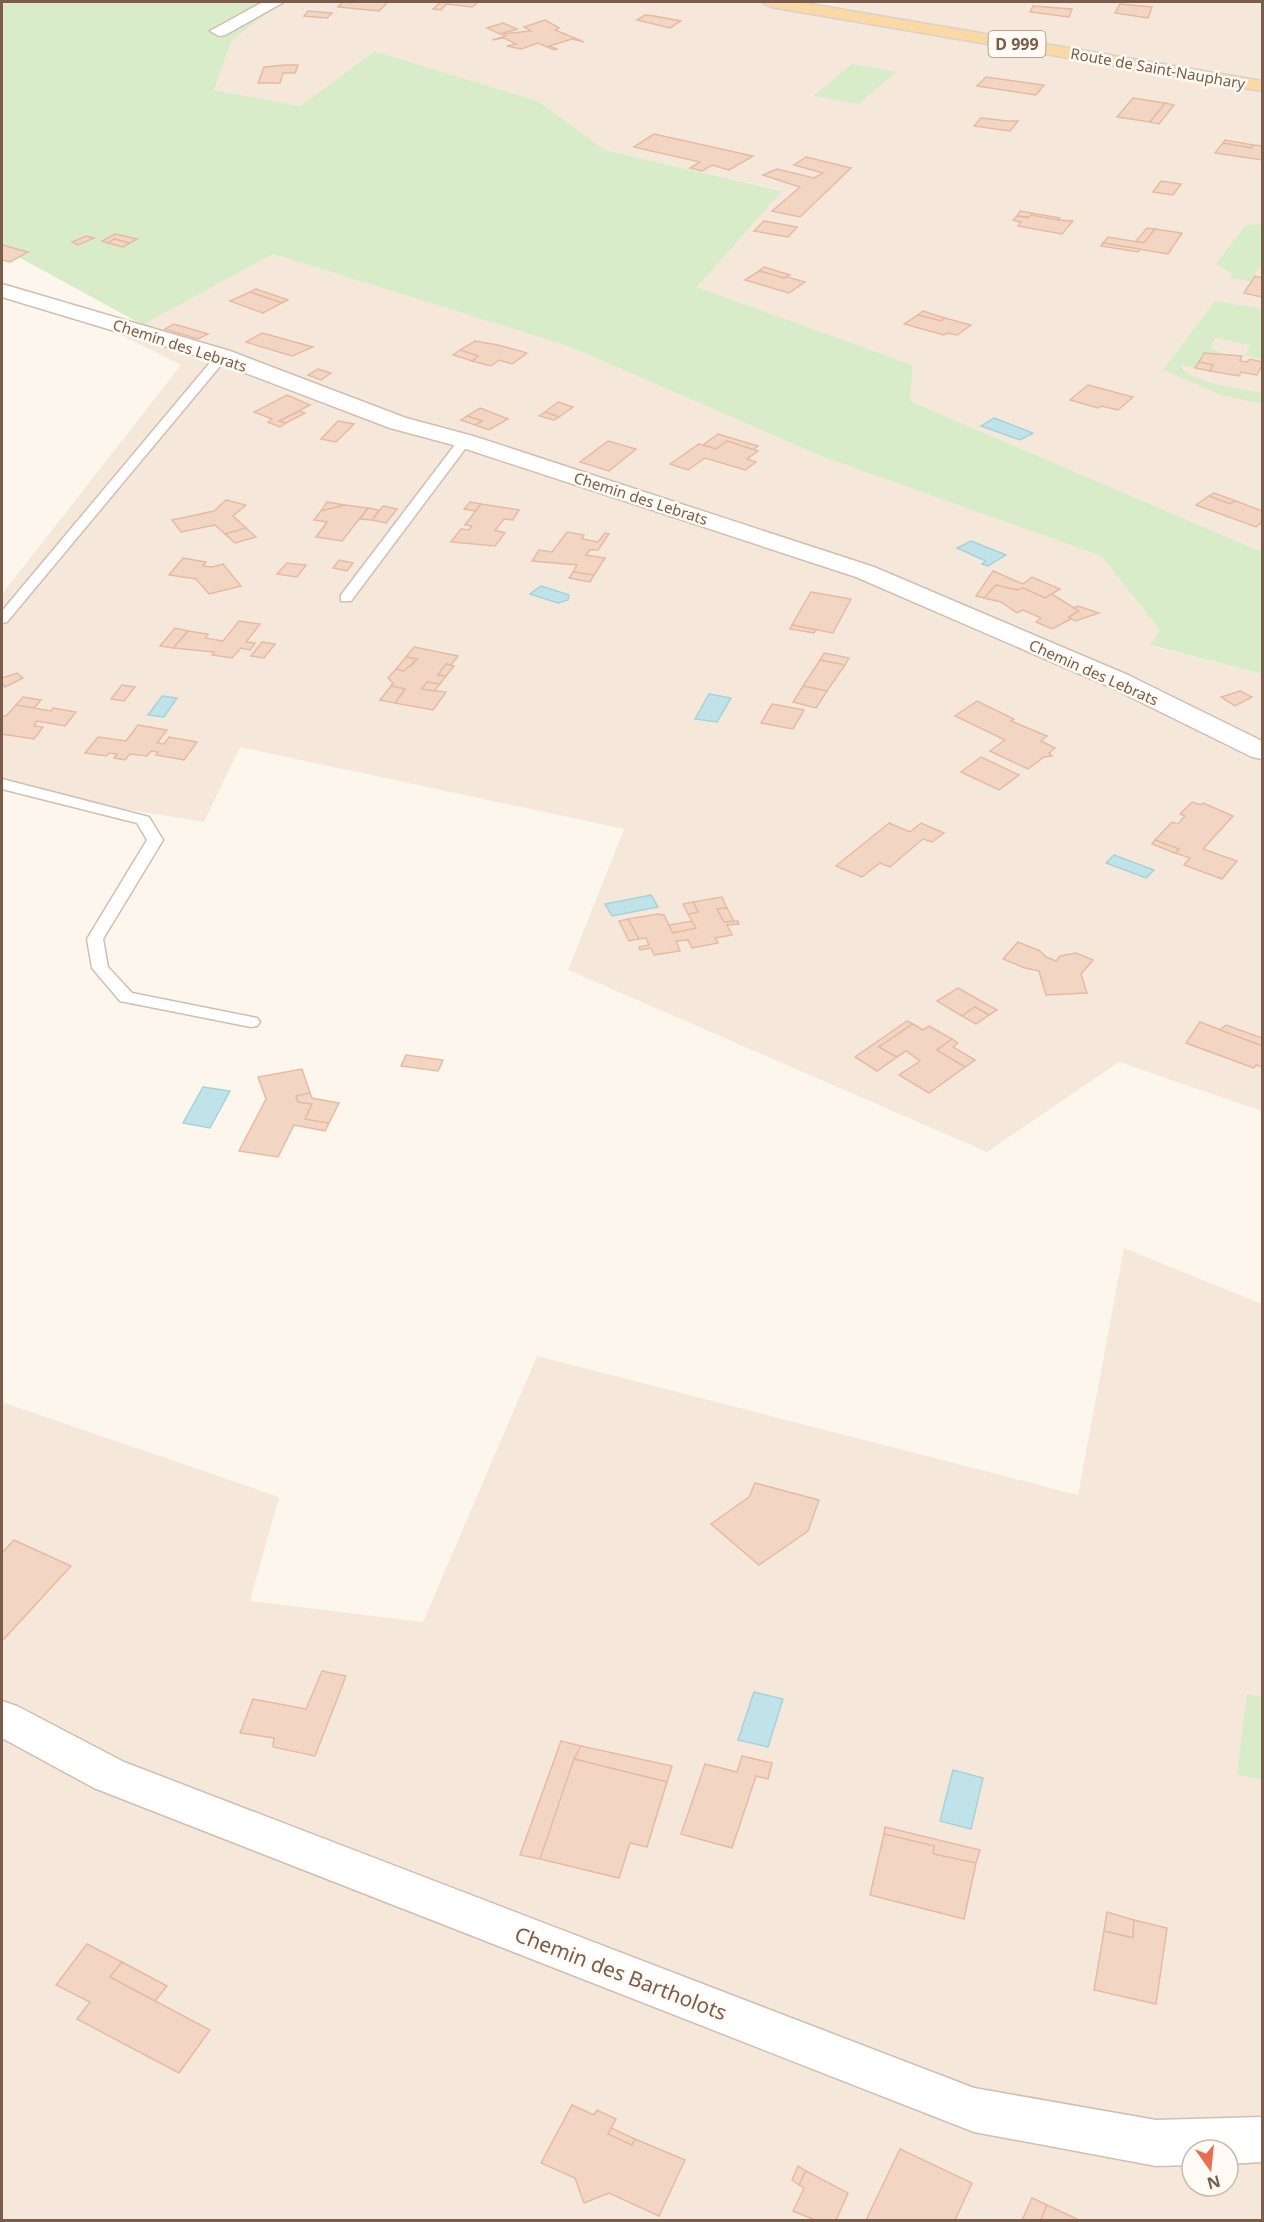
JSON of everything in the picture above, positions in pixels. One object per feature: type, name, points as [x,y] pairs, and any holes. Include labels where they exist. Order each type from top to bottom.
[{"type":"main road","name":"Route de Saint-Nauphary","points":[[771,2],[1263,86]]},
{"type":"street","points":[[219,31],[275,2]]},
{"type":"street","name":"Chemin des Lebrats","points":[[2,290],[222,356],[398,423],[465,441],[865,572],[1119,681],[1263,751]]},
{"type":"street","name":"Chemin des Bartholots","points":[[2,1718],[109,1775],[974,2110],[1156,2143],[1263,2140]]},
{"type":"lane","points":[[2,619],[222,356]]},
{"type":"lane","points":[[346,598],[465,441]]},
{"type":"lane","points":[[2,784],[143,820],[155,840],[95,939],[100,968],[126,997],[251,1022]]},
{"type":"shaded area","points":[[283,2],[805,2],[835,5],[838,2],[1262,2],[1262,552],[910,401],[913,365],[697,287],[781,190],[604,150],[538,101],[375,51],[300,106],[214,90],[232,40]]},
{"type":"shaded area","points":[[273,254],[568,346],[823,457],[1101,556],[1160,630],[1151,646],[1262,674],[1262,1111],[1119,1062],[987,1152],[568,970],[624,829],[240,747],[204,822],[2,789],[2,594],[181,365],[119,334],[143,325]]},
{"type":"shaded area","points":[[1124,1248],[1262,1304],[1262,2220],[2,2220],[2,1402],[279,1497],[250,1601],[423,1622],[537,1356],[1078,1495]]},
{"type":"green space","points":[[2,2],[283,2],[232,40],[214,90],[300,106],[375,51],[538,101],[605,150],[782,191],[697,287],[913,365],[910,401],[1262,552],[1262,674],[1150,645],[1160,630],[1101,556],[823,457],[568,346],[273,254],[143,325],[2,248]]},
{"type":"green space","points":[[852,64],[896,72],[858,104],[813,96]]},
{"type":"green space","points":[[1262,224],[1262,267],[1259,267],[1251,281],[1230,278],[1232,274],[1216,264],[1246,225]]},
{"type":"green space","points":[[1215,301],[1262,309],[1262,359],[1244,355],[1251,345],[1215,338],[1211,348],[1223,354],[1204,353],[1195,368],[1183,365],[1181,367],[1187,373],[1206,381],[1262,393],[1262,404],[1221,395],[1163,370]]},
{"type":"green space","points":[[1247,1694],[1262,1697],[1262,1780],[1237,1774]]},
{"type":"water","points":[[994,418],[1033,433],[1020,440],[981,426]]},
{"type":"water","points":[[971,541],[1006,555],[988,566],[982,564],[986,561],[957,548]]},
{"type":"water","points":[[541,586],[569,595],[568,600],[558,603],[530,594]]},
{"type":"water","points":[[709,694],[731,698],[717,722],[695,719]]},
{"type":"water","points":[[162,696],[177,698],[164,717],[148,715]]},
{"type":"water","points":[[1114,855],[1154,870],[1146,878],[1106,863]]},
{"type":"water","points":[[651,895],[658,907],[612,916],[605,904]]},
{"type":"water","points":[[203,1087],[230,1091],[210,1128],[183,1123]]},
{"type":"water","points":[[754,1692],[783,1699],[768,1747],[738,1740]]},
{"type":"water","points":[[953,1770],[983,1778],[971,1829],[940,1821]]},
{"type":"building","points":[[343,2],[388,2],[379,11],[338,7]]},
{"type":"building","points":[[441,2],[478,2],[472,7],[446,4],[441,10],[433,9]]},
{"type":"building","points":[[1120,4],[1152,7],[1148,18],[1115,13]]},
{"type":"building","points":[[1033,6],[1072,9],[1069,17],[1030,12]]},
{"type":"building","points":[[308,11],[332,13],[327,18],[304,16]]},
{"type":"building","points":[[645,15],[681,21],[670,28],[637,20]]},
{"type":"building","points":[[545,20],[559,28],[555,30],[584,42],[572,39],[549,46],[557,49],[554,50],[538,43],[521,49],[507,46],[516,44],[504,38],[492,40],[506,36],[500,34],[531,31],[524,27]]},
{"type":"building","points":[[503,23],[517,29],[500,34],[487,28]]},
{"type":"building","points":[[298,65],[295,73],[283,73],[280,83],[258,83],[264,67]]},
{"type":"building","points":[[986,77],[1044,85],[1036,95],[977,86]]},
{"type":"building","points":[[1133,98],[1165,103],[1150,122],[1117,117]]},
{"type":"building","points":[[1165,103],[1174,105],[1159,124],[1150,122]]},
{"type":"building","points":[[981,118],[1018,121],[1010,131],[974,126]]},
{"type":"building","points":[[654,134],[753,156],[729,170],[712,165],[702,171],[690,168],[700,162],[634,147]]},
{"type":"building","points":[[1225,140],[1253,145],[1251,148],[1223,143]]},
{"type":"building","points":[[1223,143],[1251,148],[1253,145],[1262,146],[1262,160],[1215,153]]},
{"type":"building","points":[[806,157],[851,168],[800,217],[772,211],[800,187],[763,175],[777,169],[814,178],[823,173],[794,165]]},
{"type":"building","points":[[1161,181],[1181,184],[1173,195],[1153,192]]},
{"type":"building","points":[[1020,211],[1060,218],[1058,220],[1017,216]]},
{"type":"building","points":[[1031,215],[1073,221],[1062,234],[1018,226],[1021,222],[1013,220],[1017,216],[1028,218]]},
{"type":"building","points":[[764,221],[797,227],[788,237],[754,231]]},
{"type":"building","points":[[1147,228],[1155,229],[1144,243],[1136,241]]},
{"type":"building","points":[[1155,229],[1182,233],[1168,254],[1103,243],[1108,237],[1144,243]]},
{"type":"building","points":[[115,234],[137,239],[130,243],[114,239],[108,243],[102,241]]},
{"type":"building","points":[[86,236],[94,238],[78,245],[72,242]]},
{"type":"building","points":[[114,239],[130,243],[123,247],[108,243]]},
{"type":"building","points":[[1103,243],[1140,249],[1138,252],[1101,246]]},
{"type":"building","points":[[2,245],[28,252],[10,262],[2,260]]},
{"type":"building","points":[[764,267],[790,275],[784,278],[759,271]]},
{"type":"building","points":[[759,271],[805,282],[789,293],[745,280]]},
{"type":"building","points":[[1255,276],[1262,278],[1262,297],[1244,293]]},
{"type":"building","points":[[256,289],[288,300],[282,303],[250,292]]},
{"type":"building","points":[[250,292],[282,303],[263,313],[230,301]]},
{"type":"building","points":[[923,311],[945,318],[941,321],[918,315]]},
{"type":"building","points":[[918,315],[941,321],[945,318],[971,325],[957,335],[947,333],[944,335],[904,324]]},
{"type":"building","points":[[174,324],[208,334],[198,339],[165,329]]},
{"type":"building","points":[[262,333],[313,347],[292,356],[246,342]]},
{"type":"building","points":[[475,341],[527,353],[512,364],[499,360],[491,366],[472,361],[478,356],[460,350]]},
{"type":"building","points":[[460,350],[478,356],[472,361],[453,355]]},
{"type":"building","points":[[1204,353],[1242,356],[1240,361],[1247,362],[1250,359],[1262,362],[1262,365],[1257,375],[1241,372],[1239,376],[1210,371],[1213,365],[1199,362]]},
{"type":"building","points":[[1199,362],[1213,365],[1210,371],[1195,368]]},
{"type":"building","points":[[318,369],[331,373],[321,380],[308,375]]},
{"type":"building","points":[[1088,385],[1133,397],[1118,410],[1101,406],[1098,408],[1070,400]]},
{"type":"building","points":[[287,395],[310,405],[279,421],[286,423],[280,427],[268,422],[272,419],[254,412]]},
{"type":"building","points":[[558,402],[573,407],[559,417],[545,412]]},
{"type":"building","points":[[480,408],[508,419],[489,430],[475,425],[482,421],[467,416]]},
{"type":"building","points":[[300,411],[305,413],[286,423],[279,421]]},
{"type":"building","points":[[545,412],[559,417],[554,420],[539,416]]},
{"type":"building","points":[[467,416],[482,421],[475,425],[461,420]]},
{"type":"building","points":[[338,421],[354,424],[336,442],[321,439]]},
{"type":"building","points":[[718,434],[758,446],[753,450],[727,441],[716,449],[703,445]]},
{"type":"building","points":[[608,441],[636,449],[609,471],[580,462]]},
{"type":"building","points":[[727,441],[758,451],[747,459],[756,462],[745,470],[705,458],[688,470],[670,464],[699,444],[716,449]]},
{"type":"building","points":[[1214,493],[1236,501],[1230,504],[1209,496]]},
{"type":"building","points":[[1209,496],[1230,504],[1236,501],[1262,511],[1262,522],[1256,527],[1196,505]]},
{"type":"building","points":[[226,500],[246,505],[233,516],[246,528],[225,534],[215,525],[181,532],[172,520],[214,511]]},
{"type":"building","points":[[327,502],[345,505],[321,511]]},
{"type":"building","points":[[470,502],[481,504],[475,511],[464,509]]},
{"type":"building","points":[[481,504],[519,510],[513,520],[504,519],[495,530],[505,533],[495,546],[451,542],[461,529],[469,530],[472,526],[465,525]]},
{"type":"building","points":[[345,505],[368,508],[342,541],[316,537],[327,522],[314,520],[321,511]]},
{"type":"building","points":[[383,506],[397,509],[386,523],[372,520]]},
{"type":"building","points":[[368,508],[379,510],[372,520],[360,519]]},
{"type":"building","points":[[246,528],[256,537],[235,543],[225,534]]},
{"type":"building","points":[[567,532],[584,535],[582,539],[598,542],[605,533],[609,534],[598,550],[590,550],[586,555],[605,558],[594,575],[573,572],[577,565],[532,561],[539,550],[552,552]]},
{"type":"building","points":[[183,558],[206,562],[203,566],[212,567],[223,564],[241,586],[209,594],[196,579],[169,575]]},
{"type":"building","points":[[339,560],[353,563],[347,571],[333,568]]},
{"type":"building","points":[[287,563],[306,565],[297,577],[277,574]]},
{"type":"building","points":[[993,571],[1023,584],[1032,577],[1060,589],[1045,598],[1023,588],[1017,590],[996,585],[984,598],[976,596]]},
{"type":"building","points":[[573,572],[594,575],[590,582],[569,578]]},
{"type":"building","points":[[996,585],[1017,590],[1023,588],[1045,598],[1052,594],[1079,611],[1069,617],[1071,619],[1052,629],[1036,622],[1041,618],[1023,610],[1017,613],[1001,602],[984,598]]},
{"type":"building","points":[[811,592],[851,599],[833,633],[792,625]]},
{"type":"building","points":[[1078,606],[1099,613],[1075,621],[1069,617],[1079,611],[1074,608]]},
{"type":"building","points":[[239,621],[260,624],[246,642],[255,643],[250,650],[241,648],[232,658],[212,655],[214,652],[173,648],[188,631],[208,634],[205,638],[223,641]]},
{"type":"building","points":[[792,625],[816,630],[814,633],[790,629]]},
{"type":"building","points":[[175,628],[188,631],[173,648],[160,646]]},
{"type":"building","points":[[262,642],[275,644],[264,658],[251,656]]},
{"type":"building","points":[[414,647],[458,656],[451,665],[446,664],[438,675],[446,676],[440,684],[427,682],[422,689],[446,692],[433,710],[395,703],[405,689],[391,686],[393,683],[388,678],[396,669],[404,671],[417,659],[406,657]]},
{"type":"building","points":[[824,653],[849,658],[845,665],[820,660]]},
{"type":"building","points":[[406,657],[417,659],[404,671],[396,669]]},
{"type":"building","points":[[820,660],[845,665],[827,691],[803,686]]},
{"type":"building","points":[[446,664],[454,666],[446,676],[438,675]]},
{"type":"building","points":[[17,673],[23,678],[5,687],[2,678]]},
{"type":"building","points":[[427,682],[440,684],[434,691],[422,689]]},
{"type":"building","points":[[122,685],[135,687],[124,701],[111,699]]},
{"type":"building","points":[[391,686],[405,689],[395,703],[380,700]]},
{"type":"building","points":[[803,686],[827,691],[816,708],[793,702]]},
{"type":"building","points":[[1240,691],[1252,697],[1235,706],[1221,697]]},
{"type":"building","points":[[23,697],[41,700],[34,708],[16,705]]},
{"type":"building","points":[[977,701],[1014,719],[1011,721],[1047,736],[1041,741],[1055,748],[1049,753],[1052,756],[1044,757],[1028,769],[990,751],[1005,740],[955,716]]},
{"type":"building","points":[[772,704],[804,710],[793,729],[761,723]]},
{"type":"building","points":[[16,705],[51,711],[53,708],[76,712],[65,726],[37,721],[34,726],[43,727],[34,739],[2,734],[2,716],[6,716]]},
{"type":"building","points":[[138,725],[167,730],[157,743],[164,744],[169,737],[197,742],[184,760],[156,755],[158,752],[151,751],[147,756],[130,754],[125,760],[114,758],[117,754],[109,753],[107,756],[85,753],[98,737],[126,741]]},
{"type":"building","points":[[981,757],[1019,775],[999,790],[961,772]]},
{"type":"building","points":[[1192,802],[1201,805],[1203,803],[1233,816],[1203,849],[1237,861],[1222,879],[1184,865],[1190,858],[1175,853],[1179,849],[1155,840],[1172,822],[1178,824],[1185,816],[1180,814]]},
{"type":"building","points":[[889,823],[910,832],[921,823],[944,833],[932,842],[923,839],[890,867],[880,863],[862,877],[836,866]]},
{"type":"building","points":[[1155,840],[1179,849],[1175,853],[1152,844]]},
{"type":"building","points":[[722,897],[727,908],[717,909],[724,922],[738,921],[739,924],[727,925],[732,935],[715,938],[718,943],[692,948],[688,940],[676,941],[680,951],[654,955],[651,948],[640,950],[639,947],[649,945],[646,938],[639,939],[628,919],[658,914],[664,915],[673,933],[696,928],[688,914],[698,912],[693,902]]},
{"type":"building","points":[[693,902],[698,912],[688,914],[683,904]]},
{"type":"building","points":[[727,908],[734,921],[724,922],[717,909]]},
{"type":"building","points":[[628,919],[639,939],[629,941],[619,921]]},
{"type":"building","points":[[692,921],[696,928],[673,933],[669,925]]},
{"type":"building","points":[[1018,942],[1056,961],[1060,956],[1076,953],[1093,960],[1081,974],[1087,993],[1046,995],[1039,971],[1003,959]]},
{"type":"building","points":[[958,988],[997,1010],[989,1015],[975,1007],[962,1016],[937,1001]]},
{"type":"building","points":[[975,1007],[989,1015],[976,1024],[962,1016]]},
{"type":"building","points":[[907,1021],[913,1024],[879,1047],[897,1057],[877,1071],[855,1057]]},
{"type":"building","points":[[1200,1022],[1260,1045],[1262,1043],[1262,1067],[1256,1065],[1254,1068],[1186,1043]]},
{"type":"building","points":[[913,1024],[923,1030],[929,1026],[952,1039],[937,1050],[965,1067],[929,1093],[899,1075],[920,1061],[906,1051],[897,1057],[879,1047]]},
{"type":"building","points":[[1226,1025],[1262,1038],[1262,1043],[1260,1045],[1220,1030]]},
{"type":"building","points":[[952,1039],[958,1043],[953,1047],[975,1060],[965,1067],[937,1050]]},
{"type":"building","points":[[406,1055],[443,1060],[438,1071],[401,1066]]},
{"type":"building","points":[[302,1069],[310,1093],[296,1096],[298,1102],[312,1104],[305,1119],[329,1123],[325,1131],[294,1125],[278,1157],[239,1151],[266,1099],[258,1077]]},
{"type":"building","points":[[310,1093],[312,1098],[339,1103],[329,1123],[305,1119],[312,1104],[298,1102],[296,1096]]},
{"type":"building","points":[[755,1483],[819,1500],[808,1531],[759,1565],[711,1524],[749,1497]]},
{"type":"building","points":[[14,1540],[71,1566],[2,1641],[2,1553]]},
{"type":"building","points":[[322,1671],[346,1676],[315,1756],[273,1747],[274,1738],[240,1733],[253,1699],[306,1709]]},
{"type":"building","points":[[561,1741],[581,1746],[540,1859],[520,1855]]},
{"type":"building","points":[[581,1746],[672,1766],[667,1782],[574,1759]]},
{"type":"building","points":[[742,1756],[772,1763],[768,1779],[756,1776],[732,1848],[681,1834],[705,1764],[737,1772]]},
{"type":"building","points":[[574,1759],[667,1782],[647,1847],[630,1843],[619,1878],[540,1859]]},
{"type":"building","points":[[885,1827],[980,1850],[976,1863],[933,1854],[934,1846],[884,1834]]},
{"type":"building","points":[[884,1834],[934,1846],[933,1854],[976,1863],[964,1919],[870,1895]]},
{"type":"building","points":[[1107,1912],[1134,1920],[1133,1938],[1104,1931]]},
{"type":"building","points":[[1134,1920],[1167,1928],[1156,2004],[1094,1990],[1104,1931],[1133,1938]]},
{"type":"building","points":[[87,1944],[122,1962],[110,1977],[210,2030],[179,2073],[77,2019],[90,2002],[56,1985]]},
{"type":"building","points":[[122,1962],[167,1986],[155,2001],[110,1977]]},
{"type":"building","points":[[572,2105],[594,2115],[597,2110],[616,2119],[608,2134],[632,2145],[635,2139],[685,2160],[659,2216],[609,2193],[584,2203],[575,2178],[541,2163]]},
{"type":"building","points":[[611,2128],[635,2139],[632,2145],[608,2134]]},
{"type":"building","points":[[900,2149],[972,2183],[955,2220],[866,2220]]},
{"type":"building","points":[[798,2166],[806,2171],[799,2185],[792,2180]]},
{"type":"building","points":[[806,2171],[848,2193],[836,2220],[815,2220],[793,2211],[804,2188],[799,2185]]},
{"type":"building","points":[[1032,2198],[1047,2205],[1041,2220],[1022,2220]]},
{"type":"building","points":[[1047,2205],[1079,2220],[1041,2220]]}]
